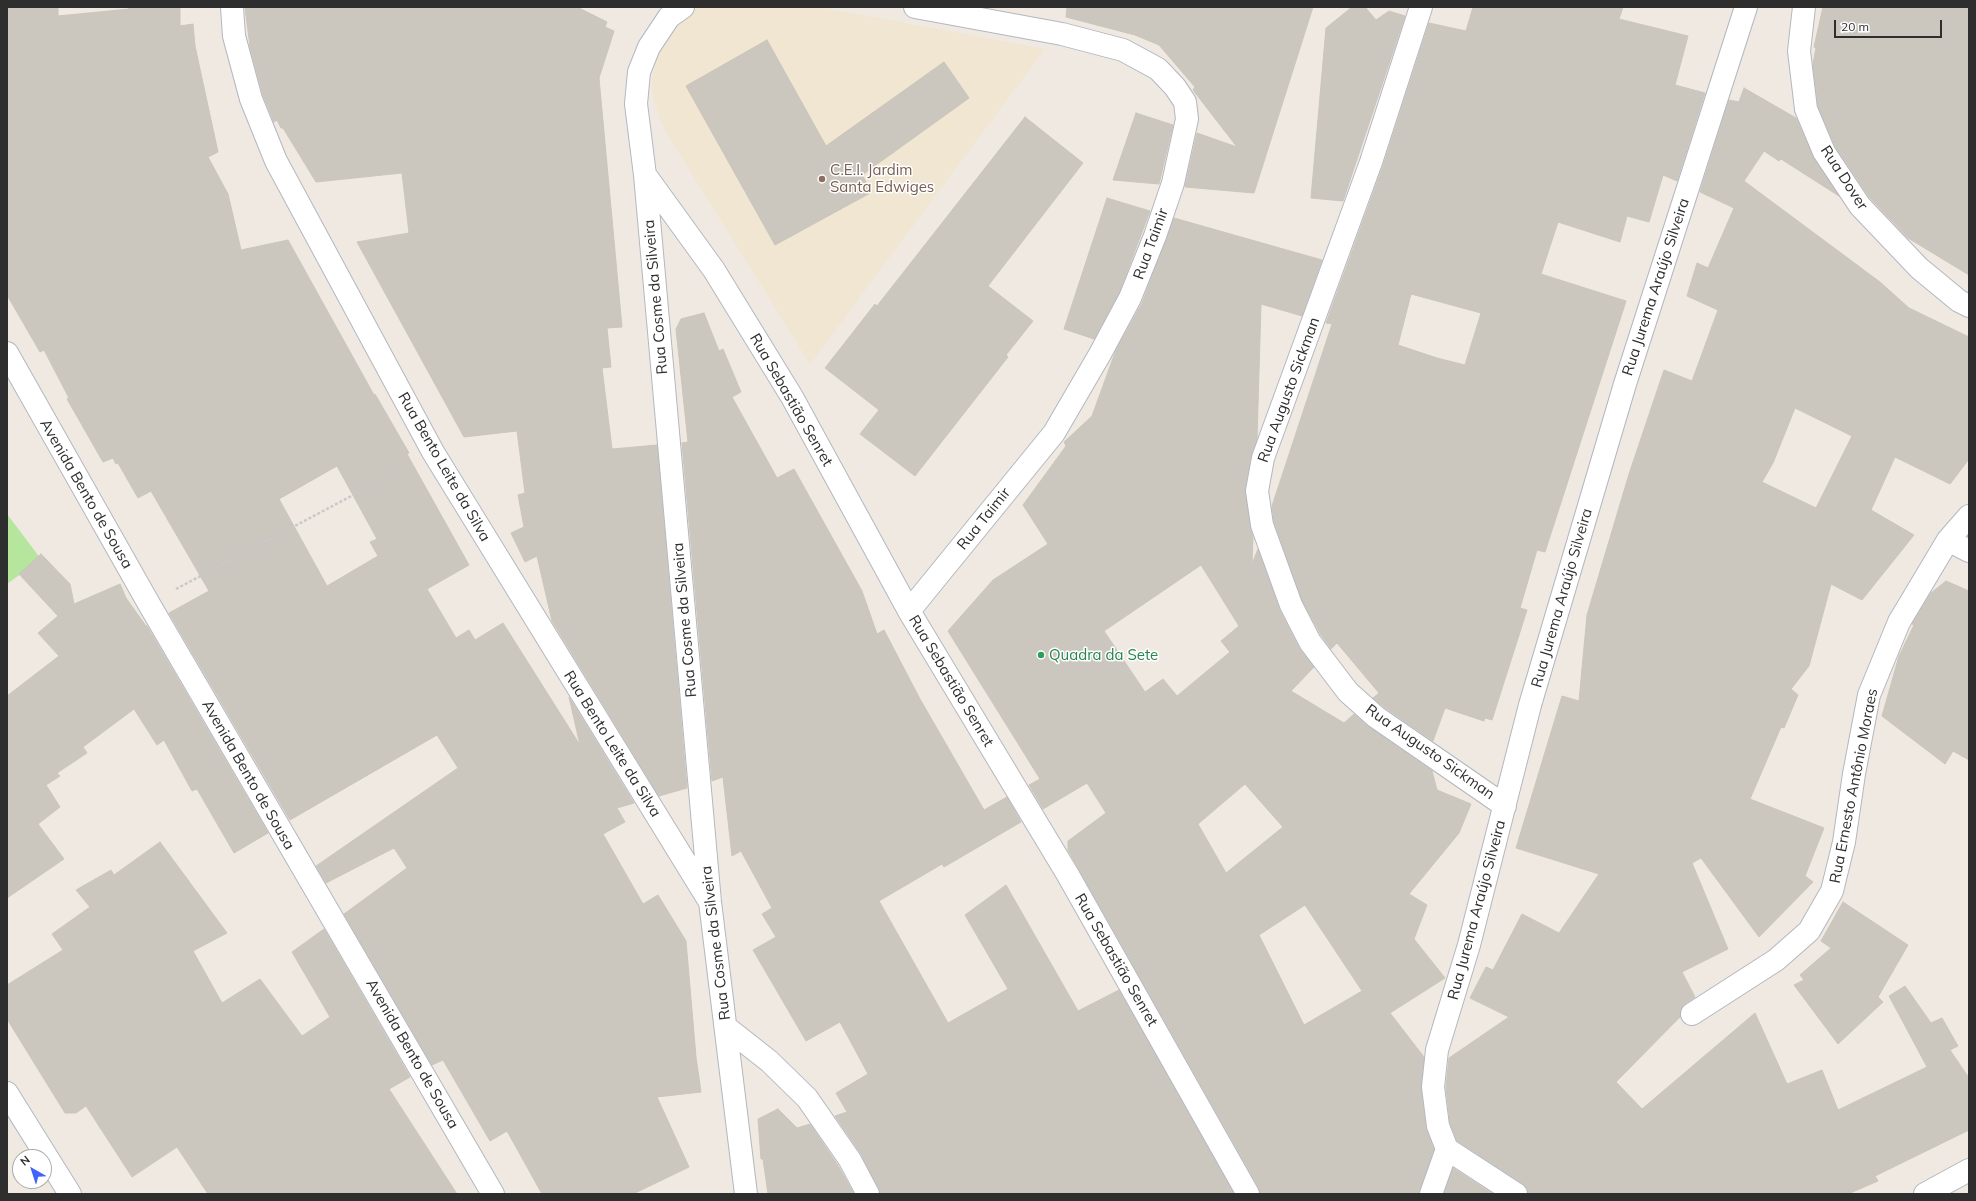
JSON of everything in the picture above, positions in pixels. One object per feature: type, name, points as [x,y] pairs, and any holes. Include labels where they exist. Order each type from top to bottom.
[{"type":"street","name":"Rua Bento Leite da Silva","points":[[232,7],[234,36],[251,99],[276,161],[433,452],[710,902]]},
{"type":"street","name":"Rua Cosme da Silveira","points":[[683,7],[669,17],[649,47],[639,72],[636,104],[645,175],[710,902],[727,1028],[746,1194]]},
{"type":"street","name":"Rua Taimir","points":[[909,611],[1054,433],[1100,354],[1130,298],[1155,236],[1173,183],[1187,119],[1185,102],[1175,87],[1158,69],[1122,50],[1062,34],[915,7]]},
{"type":"street","name":"Rua Augusto Sickman","points":[[1421,7],[1371,162],[1263,458],[1257,491],[1262,525],[1291,605],[1310,642],[1348,692],[1376,717],[1505,806]]},
{"type":"street","name":"Rua Jurema Araújo Silveira","points":[[1447,1149],[1438,1126],[1433,1087],[1437,1050],[1469,945],[1530,705],[1625,384],[1746,7]]},
{"type":"street","name":"Rua Dover","points":[[1804,7],[1799,51],[1806,109],[1824,152],[1860,206],[1919,268],[1959,301],[1969,306]]},
{"type":"street","name":"Rua Sebastião Senret","points":[[645,175],[714,270],[792,397],[909,611],[1068,875],[1248,1194]]},
{"type":"street","name":"Avenida Bento de Sousa","points":[[7,353],[149,604],[493,1194]]},
{"type":"street","name":"Rua Ernesto Antônio Moraes","points":[[1692,1014],[1776,960],[1809,930],[1832,891],[1844,842],[1854,774],[1869,695],[1899,622],[1948,540],[1969,516]]},
{"type":"street","points":[[1948,540],[1969,551]]},
{"type":"street","points":[[727,1028],[769,1062],[807,1098],[850,1160],[868,1194]]},
{"type":"street","points":[[7,1093],[70,1194]]},
{"type":"street","points":[[1431,1194],[1447,1149],[1516,1194]]},
{"type":"street","points":[[1925,1194],[1969,1170]]},
{"type":"path","points":[[149,604],[433,452]]},
{"type":"shaded area","name":"C.E.I. Jardim Santa Edwiges","points":[[691,7],[819,7],[1045,49],[810,364],[666,132],[659,116],[653,97],[652,81],[657,57],[663,38]]},
{"type":"green space","points":[[7,514],[41,559],[7,584]]},
{"type":"building","points":[[7,7],[58,7],[58,16],[129,9],[129,7],[180,7],[180,26],[193,24],[195,46],[218,152],[208,157],[228,194],[241,250],[288,240],[374,395],[375,394],[409,453],[407,454],[469,565],[427,589],[456,638],[469,630],[475,640],[503,623],[580,745],[569,697],[634,803],[617,808],[625,822],[603,834],[643,904],[658,895],[686,941],[696,1057],[701,1092],[657,1097],[689,1167],[633,1194],[542,1194],[507,1131],[490,1141],[443,1060],[432,1065],[344,914],[407,868],[394,848],[326,883],[316,866],[458,768],[437,735],[290,820],[169,613],[209,591],[151,491],[138,498],[118,463],[116,464],[113,458],[103,462],[67,399],[69,398],[44,350],[40,352],[7,295]],"holes":[[[337,466],[377,539],[370,542],[378,556],[327,586],[279,499]]]},
{"type":"building","points":[[245,7],[577,7],[607,22],[605,27],[614,31],[599,78],[622,327],[607,328],[611,367],[602,368],[612,449],[657,445],[687,788],[659,796],[552,621],[537,556],[525,562],[511,533],[524,527],[518,495],[525,493],[517,431],[464,437],[357,242],[409,233],[402,173],[316,182],[283,128],[281,128],[277,120],[274,122],[263,95],[250,47]]},
{"type":"building","points":[[1067,7],[1313,7],[1254,193],[1185,187],[1197,133],[1237,147],[1193,90],[1195,87],[1159,45],[1135,35],[1066,17]]},
{"type":"building","points":[[1352,7],[1365,7],[1376,20],[1389,11],[1405,16],[1343,201],[1311,198],[1326,28]]},
{"type":"building","points":[[1473,7],[1623,7],[1619,19],[1688,36],[1675,85],[1705,93],[1677,181],[1663,175],[1649,222],[1627,216],[1620,242],[1558,222],[1541,274],[1626,301],[1545,552],[1537,550],[1520,608],[1527,610],[1492,720],[1485,718],[1484,721],[1445,708],[1433,741],[1373,698],[1379,693],[1337,643],[1331,649],[1321,635],[1302,600],[1274,522],[1272,506],[1332,324],[1326,323],[1383,166],[1429,23],[1466,31]],"holes":[[[1411,294],[1481,313],[1465,365],[1437,358],[1398,345]]]},
{"type":"building","points":[[1823,7],[1969,7],[1969,275],[1908,238],[1870,198],[1835,146],[1818,106],[1813,64],[1816,48],[1814,47]]},
{"type":"building","points":[[767,40],[826,146],[944,62],[969,98],[862,175],[872,192],[775,245],[686,86]]},
{"type":"building","points":[[1744,88],[1796,118],[1814,159],[1839,196],[1781,159],[1779,161],[1764,151],[1744,181],[1880,282],[1909,308],[1969,337],[1969,459],[1950,484],[1895,457],[1871,510],[1914,535],[1862,600],[1831,584],[1809,666],[1791,689],[1798,695],[1784,728],[1781,727],[1750,799],[1824,828],[1805,876],[1813,882],[1759,937],[1701,858],[1692,863],[1728,949],[1682,972],[1695,997],[1681,1009],[1680,1017],[1616,1082],[1642,1109],[1755,1013],[1787,1084],[1822,1070],[1838,1110],[1927,1067],[1889,996],[1905,986],[1931,1023],[1942,1018],[1958,1046],[1950,1050],[1969,1078],[1969,1130],[1875,1176],[1878,1181],[1848,1194],[1528,1194],[1527,1188],[1523,1184],[1457,1141],[1450,1123],[1446,1087],[1449,1058],[1509,1017],[1470,998],[1486,967],[1493,970],[1522,914],[1559,933],[1599,874],[1516,848],[1562,696],[1579,701],[1587,615],[1629,474],[1664,370],[1692,381],[1718,310],[1687,296],[1697,263],[1708,268],[1734,208],[1700,192],[1729,100],[1739,102]],"holes":[[[1795,408],[1852,436],[1816,508],[1762,482],[1773,463]]]},
{"type":"building","points":[[1136,113],[1173,125],[1159,184],[1113,180]]},
{"type":"building","points":[[1025,117],[1083,163],[988,286],[1033,321],[1006,355],[1008,357],[915,476],[860,434],[879,410],[825,368],[875,304],[877,306]]},
{"type":"building","points":[[1107,198],[1150,211],[1119,293],[1094,339],[1064,329]]},
{"type":"building","points":[[1174,218],[1322,260],[1302,316],[1261,304],[1257,439],[1251,456],[1245,489],[1250,527],[1253,537],[1252,564],[1258,549],[1280,611],[1299,648],[1314,667],[1291,691],[1344,723],[1354,714],[1369,727],[1432,771],[1437,790],[1471,804],[1459,833],[1409,894],[1427,905],[1414,939],[1445,978],[1390,1013],[1424,1057],[1421,1089],[1426,1128],[1434,1149],[1419,1194],[1260,1194],[1259,1188],[1068,850],[1068,841],[1106,813],[1087,783],[1043,809],[1029,785],[1040,779],[948,631],[993,580],[1048,544],[1023,505],[1066,446],[1064,442],[1092,416],[1116,350],[1142,303]],"holes":[[[1201,565],[1239,626],[1221,641],[1230,652],[1177,696],[1163,679],[1145,692],[1104,631]],[[1245,784],[1283,827],[1226,873],[1198,824]],[[1305,905],[1362,991],[1304,1025],[1259,935]]]},
{"type":"building","points":[[704,313],[719,351],[723,349],[741,392],[732,397],[777,478],[794,469],[862,591],[877,634],[884,630],[920,699],[984,810],[1007,797],[1021,822],[944,867],[942,864],[879,901],[948,1023],[1008,989],[965,915],[1006,885],[1078,1011],[1119,990],[1234,1194],[880,1194],[861,1154],[835,1116],[847,1112],[836,1093],[868,1074],[840,1022],[806,1041],[753,950],[776,937],[762,914],[772,908],[741,851],[732,856],[723,777],[712,781],[682,443],[688,442],[676,329],[681,319]]},
{"type":"building","points":[[41,554],[70,584],[74,604],[120,584],[126,598],[147,626],[268,833],[234,853],[197,789],[192,791],[164,740],[157,745],[134,709],[83,747],[87,753],[57,773],[60,776],[46,785],[60,807],[38,824],[64,859],[7,898],[7,696],[59,656],[38,633],[58,616],[19,574]]},
{"type":"building","points":[[1946,581],[1969,591],[1969,760],[1953,751],[1945,764],[1882,716],[1899,656],[1914,625],[1912,624],[1931,593]]},
{"type":"building","points":[[160,842],[227,933],[193,951],[222,1003],[260,979],[302,1036],[330,1017],[292,952],[324,929],[410,1077],[389,1089],[457,1194],[208,1194],[177,1147],[132,1177],[86,1106],[76,1113],[65,1113],[7,1019],[7,985],[63,950],[52,934],[90,907],[76,890],[111,870],[114,875]]},
{"type":"building","points":[[1843,902],[1908,945],[1878,997],[1883,1002],[1838,1044],[1794,985],[1804,980],[1800,975],[1831,948],[1821,941]]},
{"type":"building","points":[[778,1109],[797,1128],[810,1124],[839,1167],[854,1194],[768,1194],[763,1159],[761,1159],[758,1119]]},
{"type":"building","points":[[1453,1168],[1493,1194],[1444,1194]]},
{"type":"place","name":"C.E.I. Jardim Santa Edwiges","points":[[822,179]]},
{"type":"place","name":"Quadra da Sete","points":[[1041,655]]}]
